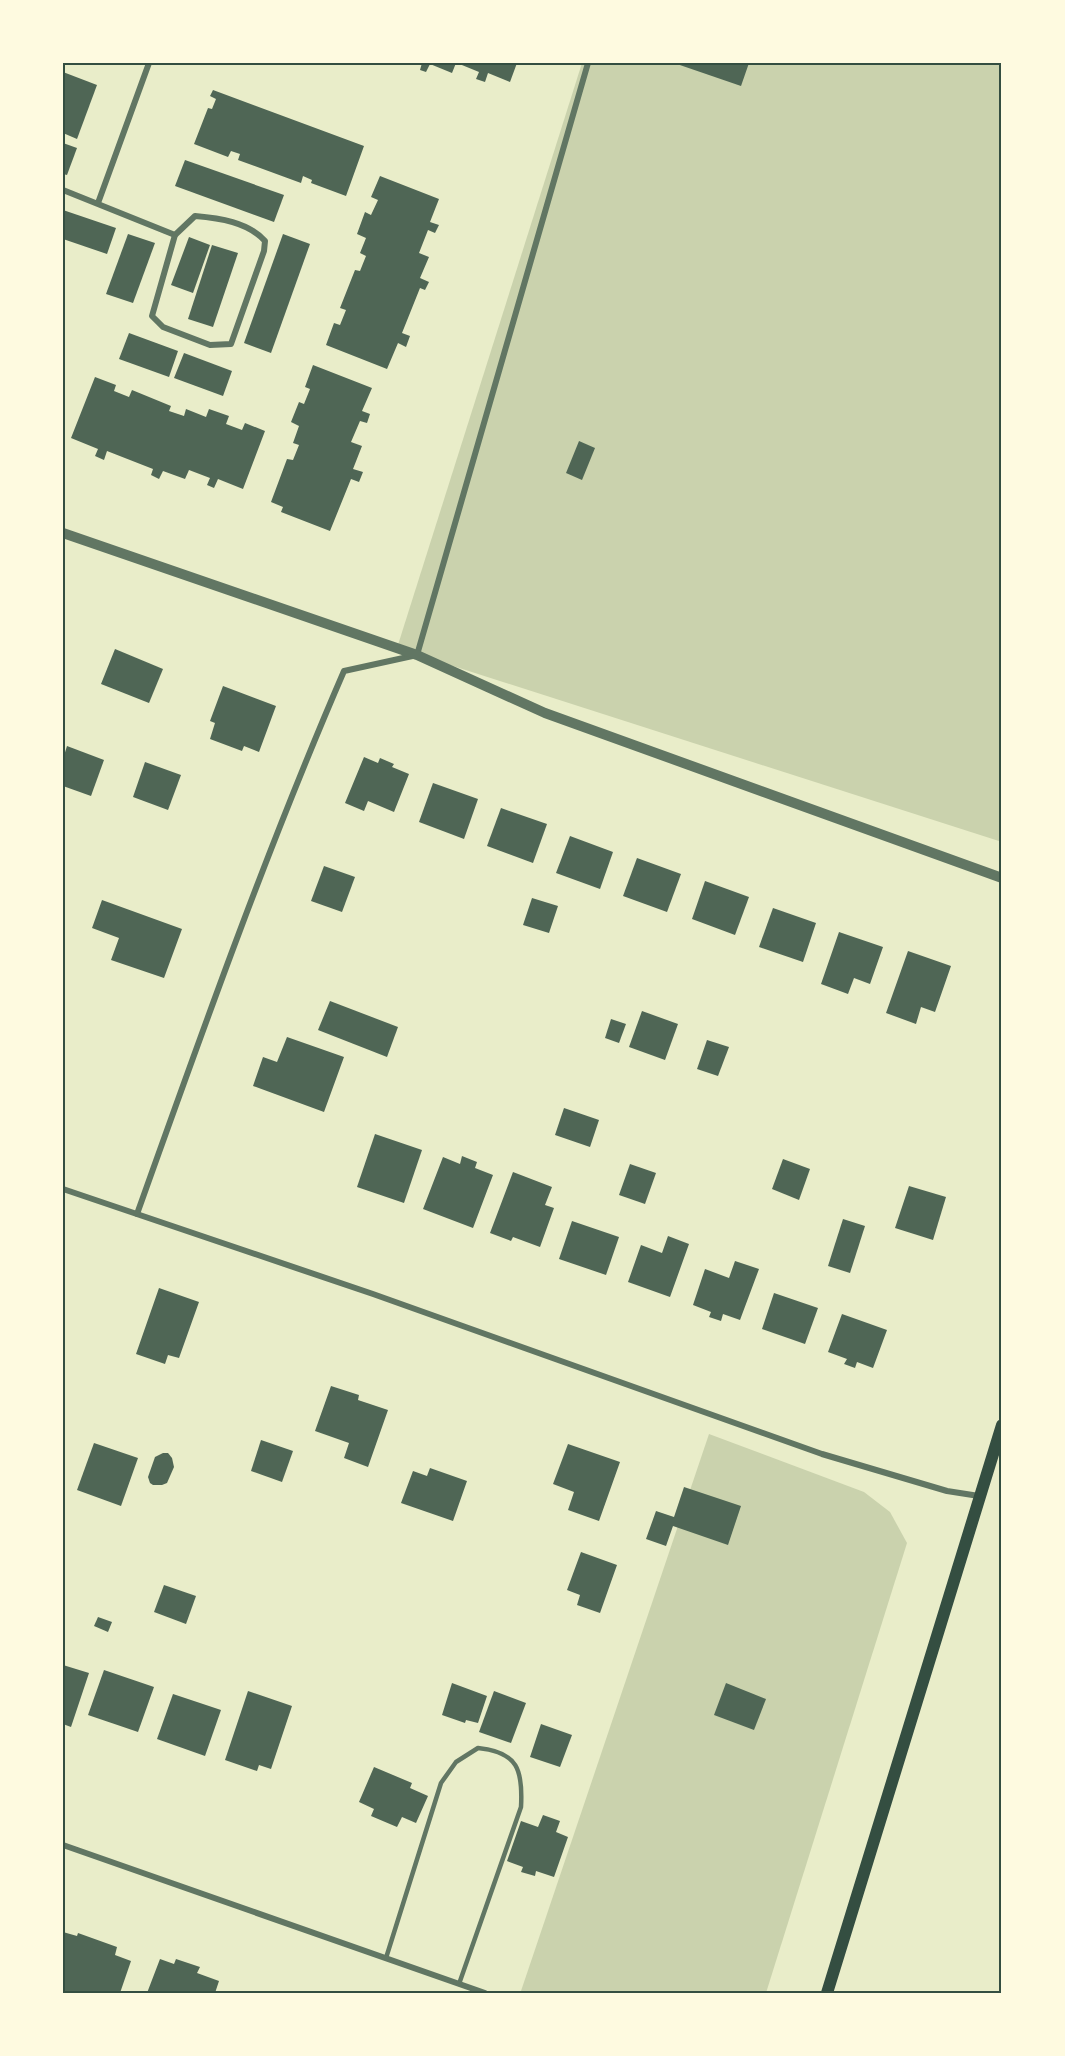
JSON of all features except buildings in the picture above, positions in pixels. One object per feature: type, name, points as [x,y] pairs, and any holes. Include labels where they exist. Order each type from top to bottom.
[{"type":"main road","points":[[827,1993],[1002,1425]]},
{"type":"street","points":[[98,203],[149,63]]},
{"type":"street","points":[[417,655],[588,63]]},
{"type":"street","points":[[63,190],[175,235]]},
{"type":"street","points":[[195,216],[223,218],[259,234],[266,241],[231,344],[210,345],[163,327],[152,316],[175,235],[195,216]]},
{"type":"street","points":[[63,533],[417,655],[545,713],[1002,878]]},
{"type":"street","points":[[137,1214],[221,979],[307,758],[344,671],[417,655]]},
{"type":"street","points":[[63,1189],[373,1294],[822,1454],[947,1491],[979,1496]]},
{"type":"street","points":[[63,1845],[485,1993]]},
{"type":"lane","points":[[386,1958],[441,1784],[456,1762],[478,1748],[496,1750],[513,1761],[522,1781],[521,1807],[459,1984]]},
{"type":"green space","points":[[582,63],[1002,63],[1002,842],[397,648]]},
{"type":"green space","points":[[709,1434],[864,1492],[890,1512],[907,1543],[766,1993],[529,1993],[521,1991]]}]
